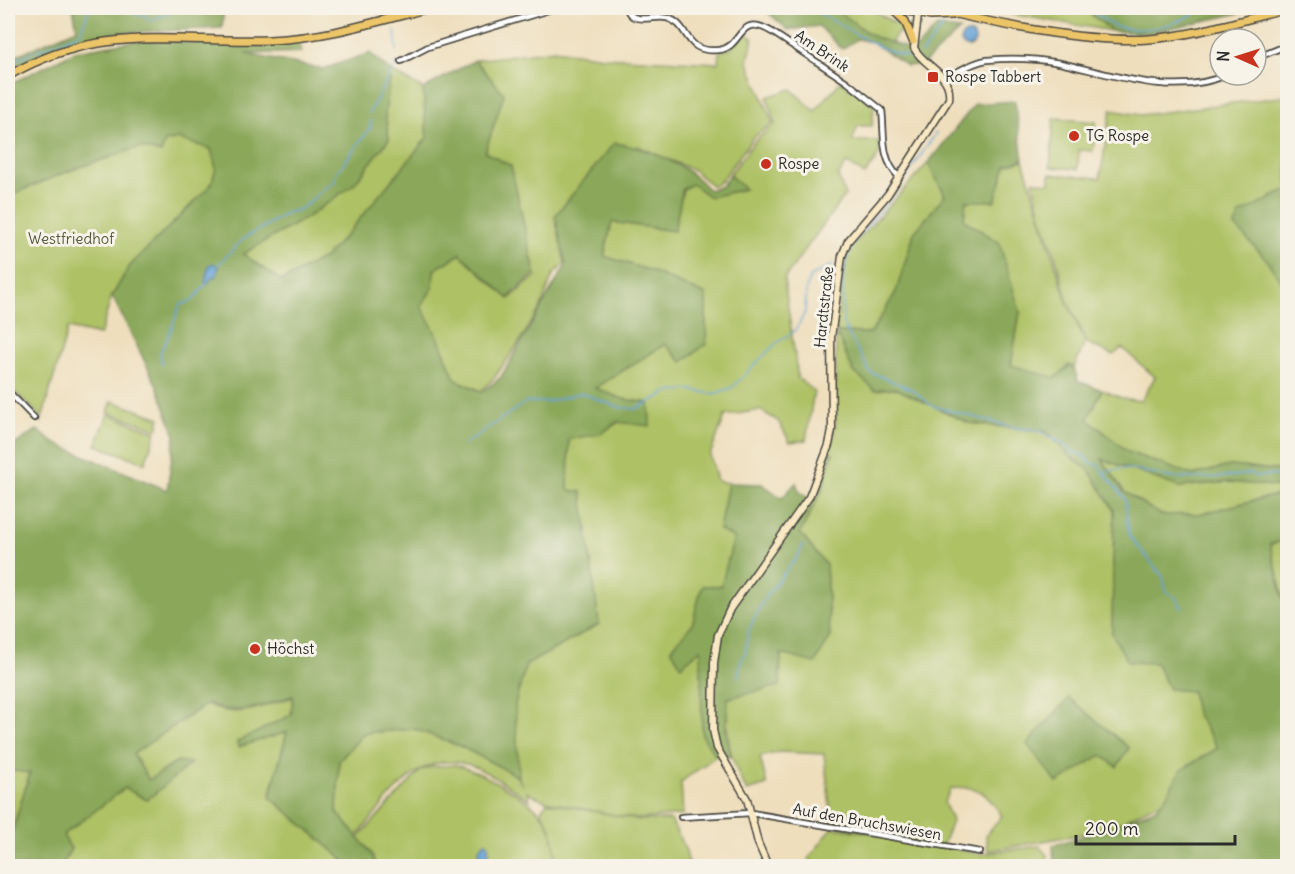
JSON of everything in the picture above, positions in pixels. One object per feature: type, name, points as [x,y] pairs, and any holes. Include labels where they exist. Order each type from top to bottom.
[{"type":"main road","points":[[8,76],[56,54],[106,40],[146,37],[261,40],[300,38],[336,33],[429,8]]},
{"type":"main road","points":[[893,8],[919,11],[930,16],[959,15]]},
{"type":"main road","points":[[893,8],[906,21],[913,41]]},
{"type":"main road","points":[[933,8],[959,15],[1072,34],[1149,39],[1193,32],[1287,9]]},
{"type":"main road","points":[[949,8],[959,15]]},
{"type":"street","points":[[400,61],[428,47],[555,8]]},
{"type":"street","name":"Am Brink","points":[[627,8],[631,15],[637,18],[667,18],[675,22],[689,42],[697,47],[720,50],[729,46],[744,28],[752,25],[763,26],[847,82],[882,110],[884,153],[890,168],[899,177]]},
{"type":"street","points":[[919,11],[913,41],[917,52],[945,78],[986,60],[1060,63],[1090,72],[1150,83],[1208,80]]},
{"type":"street","points":[[1268,53],[1287,45]]},
{"type":"street","name":"Hardtstraße","points":[[751,813],[740,784],[717,748],[713,730],[718,635],[730,609],[809,497],[832,430],[831,338],[842,256],[852,236],[899,177],[945,109],[950,92],[945,78]]},
{"type":"street","points":[[8,391],[34,418]]},
{"type":"street","points":[[751,813],[758,843],[768,867]]},
{"type":"street","name":"Auf den Bruchswiesen","points":[[681,817],[751,813],[980,852]]},
{"type":"green space","points":[[73,8],[224,8],[222,28],[113,33],[36,57],[8,71],[8,59],[77,29]]},
{"type":"green space","points":[[375,8],[423,8],[384,17]]},
{"type":"green space","points":[[763,8],[834,8],[872,36],[914,51],[937,27],[960,30],[923,64],[907,66],[872,42],[857,39],[842,49],[819,26],[788,30]]},
{"type":"green space","points":[[834,8],[869,8],[903,28],[893,39],[893,45],[872,36]]},
{"type":"green space","points":[[1011,8],[1083,8],[1112,31],[1010,14]]},
{"type":"green space","points":[[1083,8],[1263,8],[1148,33],[1112,31]]},
{"type":"green space","points":[[744,32],[753,38],[748,62],[773,123],[753,138],[721,181],[713,186],[693,170],[638,146],[555,216],[565,263],[553,275],[541,307],[495,377],[481,391],[455,379],[438,337],[420,306],[433,288],[434,270],[460,254],[509,299],[536,276],[525,231],[485,152],[504,94],[475,60],[554,50],[603,57],[718,63],[719,52],[731,48]]},
{"type":"green space","points":[[140,40],[261,46],[300,43],[302,52],[246,54],[323,69],[370,53],[391,72],[385,113],[389,139],[354,184],[309,216],[243,254],[282,281],[324,258],[347,234],[427,138],[423,89],[475,60],[504,94],[485,152],[511,166],[535,274],[508,298],[460,254],[434,270],[433,288],[421,306],[438,337],[455,379],[482,392],[501,377],[566,265],[555,216],[614,143],[639,148],[665,158],[689,172],[709,190],[722,186],[729,175],[745,189],[710,197],[692,184],[683,188],[674,231],[612,222],[604,256],[651,271],[706,295],[706,344],[682,362],[665,344],[595,388],[623,399],[649,403],[650,426],[617,422],[600,434],[569,439],[568,490],[582,492],[599,624],[526,665],[515,704],[519,777],[462,747],[415,729],[364,733],[339,761],[337,812],[372,854],[376,866],[351,866],[270,797],[287,732],[238,747],[237,742],[291,715],[293,696],[240,710],[219,708],[208,703],[133,754],[149,780],[178,761],[191,763],[147,800],[125,788],[63,835],[71,849],[61,866],[8,866],[8,845],[30,773],[8,770],[8,449],[37,430],[54,443],[167,490],[175,436],[158,388],[112,296],[129,267],[211,185],[216,168],[211,149],[178,139],[165,142],[161,153],[140,147],[71,170],[10,195],[8,199],[8,85],[76,51]]},
{"type":"green space","points":[[391,71],[423,89],[427,138],[347,234],[324,258],[282,281],[242,254],[309,216],[354,184],[389,139],[385,113]]},
{"type":"green space","points":[[841,81],[874,105],[872,126],[858,126],[852,141],[879,141],[880,153],[865,175],[847,163],[838,176],[845,195],[784,279],[798,378],[814,391],[806,440],[790,442],[778,421],[760,410],[725,416],[710,455],[717,481],[728,483],[719,530],[734,538],[721,587],[702,586],[692,625],[671,649],[701,648],[702,734],[716,756],[681,782],[683,815],[638,819],[546,801],[527,792],[530,800],[477,768],[451,762],[434,764],[405,781],[357,836],[337,812],[339,761],[364,733],[415,729],[462,747],[488,760],[515,775],[523,785],[517,776],[514,704],[526,665],[599,624],[581,492],[568,491],[569,438],[600,434],[649,403],[623,399],[594,389],[665,344],[682,362],[706,344],[706,295],[651,271],[604,256],[612,222],[674,231],[683,189],[692,184],[710,197],[744,189],[729,175],[755,141],[775,124],[767,97],[791,89],[815,111]]},
{"type":"green space","points":[[1287,96],[1287,190],[1272,195],[1266,259],[1287,289],[1287,471],[1230,466],[1192,475],[1128,452],[1088,419],[1102,390],[1122,398],[1141,401],[1155,377],[1122,348],[1113,355],[1087,343],[1067,300],[1055,255],[1041,217],[1033,181],[1050,183],[1050,174],[1100,178],[1111,110],[1141,115]]},
{"type":"green space","points":[[1015,101],[1023,160],[1006,165],[995,201],[966,201],[964,220],[999,242],[1020,312],[1011,365],[1055,378],[1070,365],[1074,368],[1078,381],[1102,390],[1088,419],[1128,452],[1192,475],[1230,466],[1287,471],[1287,487],[1227,482],[1179,487],[1102,459],[1124,492],[1161,515],[1199,514],[1285,493],[1287,540],[1270,544],[1284,602],[1287,602],[1287,866],[1054,866],[1053,845],[1088,835],[1153,810],[1164,800],[1181,770],[1218,748],[1196,713],[1192,691],[1169,689],[1156,663],[1128,662],[1112,634],[1114,510],[1089,470],[1069,456],[1047,432],[969,423],[895,388],[875,390],[853,371],[836,332],[871,333],[896,292],[914,233],[945,195],[928,163],[975,104]]},
{"type":"green space","name":"TG Rospe","points":[[1054,118],[1096,122],[1093,151],[1079,150],[1078,169],[1050,167]]},
{"type":"green space","name":"Westfriedhof","points":[[178,139],[211,149],[216,168],[211,185],[129,267],[112,296],[100,335],[68,328],[41,422],[36,412],[8,385],[8,199],[10,195],[72,170],[140,147],[161,152],[165,142]]},
{"type":"green space","points":[[1023,160],[1066,299],[1085,342],[1074,368],[1069,365],[1055,379],[1011,365],[1020,312],[964,220],[966,201],[1006,165]]},
{"type":"green space","points":[[928,163],[945,195],[914,233],[896,292],[871,333],[836,332],[841,279],[848,251]]},
{"type":"green space","points":[[1288,190],[1287,289],[1266,259],[1235,226],[1240,214]]},
{"type":"green space","points":[[836,332],[875,390],[895,388],[969,423],[1047,432],[1069,456],[1089,470],[1114,510],[1112,634],[1156,663],[1169,689],[1192,691],[1196,713],[1218,748],[1181,770],[1164,800],[1119,823],[1088,833],[988,851],[986,835],[1002,816],[987,796],[975,789],[951,789],[944,802],[952,821],[942,847],[832,825],[824,754],[779,752],[760,757],[767,785],[747,791],[732,758],[727,723],[728,698],[779,686],[781,654],[830,638],[826,565],[800,533],[822,490],[832,453],[829,453],[836,412]],"holes":[[[1129,748],[1117,766],[1101,755]]]},
{"type":"green space","points":[[112,401],[160,418],[157,429],[108,412]]},
{"type":"green space","points":[[108,414],[156,432],[145,463],[96,445]]},
{"type":"green space","points":[[829,453],[833,453],[822,490],[800,533],[826,565],[830,638],[815,663],[781,654],[780,686],[728,698],[726,728],[731,757],[716,756],[702,735],[701,649],[681,666],[671,649],[692,625],[702,586],[721,586],[734,538],[719,530],[728,483],[762,484],[782,498],[796,483],[799,491],[810,500]]},
{"type":"green space","points":[[1101,458],[1179,487],[1227,482],[1287,487],[1287,504],[1284,493],[1199,514],[1161,515],[1124,492]]},
{"type":"green space","points":[[1287,540],[1288,602],[1285,603],[1270,544]]},
{"type":"green space","points":[[293,697],[291,715],[237,742],[238,747],[287,732],[270,797],[351,866],[61,866],[71,849],[63,835],[125,788],[148,799],[178,761],[149,781],[133,754],[207,704],[218,709],[239,712]]},
{"type":"green space","points":[[1069,698],[1129,748],[1117,767],[1101,755],[1057,783],[1027,744]]},
{"type":"green space","points":[[456,765],[492,780],[516,793],[536,808],[549,826],[553,837],[555,866],[376,866],[372,854],[358,838],[420,771],[430,767]]},
{"type":"green space","points":[[8,770],[30,772],[8,845]]},
{"type":"green space","points":[[547,802],[638,820],[671,820],[686,851],[689,866],[557,866],[552,831],[541,810]]},
{"type":"green space","points":[[832,828],[879,834],[981,854],[1039,846],[1047,855],[1047,866],[818,866],[808,859]]},
{"type":"water","points":[[965,33],[971,33],[975,40],[971,47],[965,47],[961,43],[961,37]]},
{"type":"water","points":[[213,263],[219,267],[216,277],[211,278],[208,284],[205,282],[209,265]]},
{"type":"water","points":[[485,842],[488,843],[489,858],[480,858],[479,849]]},
{"type":"waterway","points":[[8,63],[80,33],[89,8]]},
{"type":"waterway","points":[[130,8],[136,15],[144,15],[150,21],[181,8]]},
{"type":"waterway","points":[[810,8],[879,46],[906,56],[916,56]]},
{"type":"waterway","points":[[1088,8],[1112,25],[1138,29],[1173,23],[1204,8]]},
{"type":"waterway","points":[[1226,8],[1243,8]]},
{"type":"waterway","points":[[921,54],[943,26]]},
{"type":"waterway","points":[[395,30],[397,51]]},
{"type":"waterway","points":[[369,113],[397,62]]},
{"type":"waterway","points":[[217,266],[243,239],[289,212],[302,208],[323,189],[335,182],[334,176],[370,128],[371,120]]},
{"type":"waterway","points":[[936,133],[893,196],[856,238],[848,256],[843,280],[843,324],[870,372],[911,389],[932,406],[1016,428],[1038,430],[1071,449],[1072,452],[1083,455],[1091,464],[1097,464],[1125,499],[1129,535],[1163,577],[1166,591],[1176,598],[1182,608]]},
{"type":"waterway","points":[[463,445],[526,402],[547,402],[581,393],[618,407],[636,409],[668,392],[691,390],[713,394],[732,388],[774,345],[796,330],[805,312],[806,289],[810,277],[833,265]]},
{"type":"waterway","points":[[162,364],[160,352],[180,305],[192,301],[207,283]]},
{"type":"waterway","points":[[1105,472],[1131,469],[1168,477],[1185,478],[1251,473],[1256,477],[1271,475],[1281,477]]},
{"type":"waterway","points":[[738,677],[740,663],[746,651],[748,631],[766,596],[798,556],[803,545]]},
{"type":"waterway","points":[[484,858],[484,866]]},
{"type":"place","name":"Rospe Tabbert","points":[[933,77]]},
{"type":"place","name":"TG Rospe","points":[[1074,136]]},
{"type":"place","name":"Rospe","points":[[766,164]]},
{"type":"place","name":"Höchst","points":[[255,649]]}]
